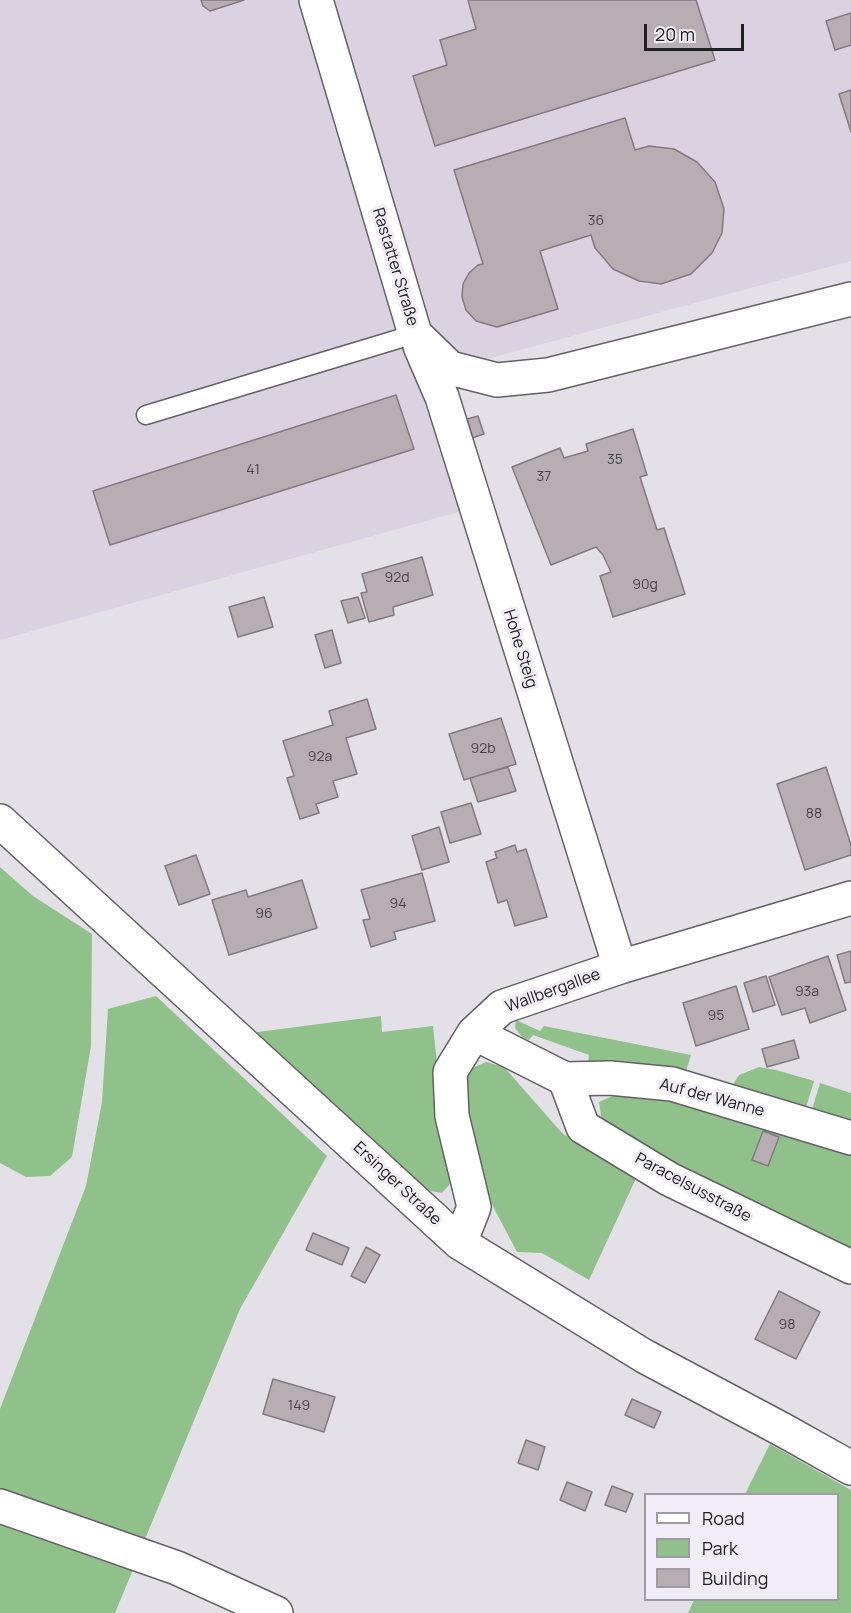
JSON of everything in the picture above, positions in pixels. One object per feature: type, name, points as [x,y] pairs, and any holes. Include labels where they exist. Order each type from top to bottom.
[{"type":"street","name":"Rastatter Straße","points":[[316,0],[415,334],[450,368],[497,380],[548,375],[851,299]]},
{"type":"street","name":"Hohe Steig","points":[[415,334],[442,398],[620,967]]},
{"type":"street","name":"Ersinger Straße","points":[[0,821],[460,1243],[644,1356],[851,1468]]},
{"type":"street","name":"Wallbergallee","points":[[460,1243],[474,1207],[452,1116],[450,1072],[474,1033],[502,1007],[620,967],[851,897]]},
{"type":"street","name":"Auf der Wanne","points":[[474,1033],[565,1079],[610,1078],[672,1084],[851,1138]]},
{"type":"street","name":"Paracelsusstraße","points":[[565,1079],[583,1127],[669,1179],[851,1267]]},
{"type":"street","points":[[0,1506],[177,1568],[276,1613]]},
{"type":"lane","points":[[146,415],[415,334]]},
{"type":"shaded area","points":[[0,0],[851,0],[851,261],[416,378],[462,511],[0,640]]},
{"type":"green space","points":[[0,867],[33,896],[92,934],[91,1046],[72,1157],[50,1176],[26,1177],[0,1163]]},
{"type":"green space","points":[[156,996],[327,1156],[240,1309],[143,1544],[0,1494],[0,1409],[86,1186],[102,1102],[108,1009]]},
{"type":"green space","points":[[381,1016],[382,1032],[433,1026],[450,1184],[442,1193],[421,1189],[250,1033]]},
{"type":"green space","points":[[516,1020],[540,1031],[544,1026],[691,1055],[685,1075],[588,1063],[589,1055],[533,1035],[529,1040],[522,1037],[515,1028]]},
{"type":"green space","points":[[486,1062],[504,1067],[563,1134],[638,1174],[589,1280],[542,1253],[517,1252],[488,1197],[463,1093],[470,1069]]},
{"type":"green space","points":[[759,1067],[814,1081],[805,1111],[732,1086],[739,1075]]},
{"type":"green space","points":[[820,1083],[851,1093],[851,1127],[811,1113]]},
{"type":"green space","points":[[628,1089],[851,1143],[851,1251],[648,1157],[602,1122],[599,1102]]},
{"type":"green space","points":[[770,1444],[851,1490],[851,1613],[688,1613],[694,1601],[839,1601],[839,1493],[746,1493]]},
{"type":"green space","points":[[0,1515],[137,1560],[115,1613],[0,1613]]},
{"type":"building","points":[[201,0],[244,0],[210,11],[203,6]]},
{"type":"building","points":[[468,0],[696,0],[715,60],[435,146],[413,76],[447,65],[440,40],[476,29]]},
{"type":"building","points":[[851,13],[851,45],[835,50],[826,21]]},
{"type":"building","points":[[851,90],[851,132],[839,94]]},
{"type":"building","points":[[625,118],[635,150],[649,146],[674,149],[697,162],[715,182],[724,209],[722,233],[712,253],[691,274],[661,284],[639,281],[613,269],[595,248],[591,235],[540,251],[558,309],[497,327],[476,321],[466,310],[462,297],[463,284],[469,273],[478,265],[483,264],[454,170]]},
{"type":"building","points":[[396,395],[414,449],[110,545],[93,491]]},
{"type":"building","points":[[478,416],[484,434],[472,438],[467,419]]},
{"type":"building","points":[[633,429],[647,475],[640,477],[657,530],[664,528],[685,594],[613,617],[600,576],[611,572],[603,555],[596,547],[551,565],[512,467],[560,448],[564,458],[588,451],[586,444]]},
{"type":"building","points":[[422,557],[433,595],[393,607],[394,615],[369,622],[361,593],[367,592],[362,574]]},
{"type":"building","points":[[264,597],[273,627],[238,637],[229,607]]},
{"type":"building","points":[[358,597],[365,618],[348,623],[341,601]]},
{"type":"building","points":[[332,630],[341,663],[325,668],[315,635]]},
{"type":"building","points":[[367,699],[376,729],[346,738],[357,774],[333,781],[338,797],[316,804],[319,813],[300,819],[287,778],[294,776],[283,741],[333,725],[329,711]]},
{"type":"building","points":[[501,718],[516,764],[464,780],[449,734]]},
{"type":"building","points":[[508,767],[516,791],[478,802],[470,778]]},
{"type":"building","points":[[826,767],[851,845],[851,855],[805,870],[777,784]]},
{"type":"building","points":[[471,803],[481,834],[450,843],[441,812]]},
{"type":"building","points":[[439,827],[449,862],[422,870],[412,836]]},
{"type":"building","points":[[515,845],[517,852],[526,849],[547,917],[515,926],[507,900],[498,903],[486,862],[497,858],[495,852]]},
{"type":"building","points":[[196,855],[210,894],[179,905],[165,866]]},
{"type":"building","points":[[422,873],[435,921],[394,932],[396,939],[371,947],[363,920],[370,919],[361,890]]},
{"type":"building","points":[[302,880],[317,928],[229,955],[212,900],[246,890],[248,897]]},
{"type":"building","points":[[851,951],[851,982],[845,983],[837,955]]},
{"type":"building","points":[[828,956],[846,1010],[810,1023],[805,1008],[782,1015],[769,977]]},
{"type":"building","points":[[766,976],[775,1005],[753,1012],[744,983]]},
{"type":"building","points":[[736,986],[749,1029],[696,1046],[683,1003]]},
{"type":"building","points":[[794,1040],[799,1058],[767,1067],[762,1049]]},
{"type":"building","points":[[763,1131],[779,1137],[768,1166],[752,1160]]},
{"type":"building","points":[[313,1233],[349,1248],[342,1265],[306,1250]]},
{"type":"building","points":[[366,1247],[380,1255],[365,1283],[351,1276]]},
{"type":"building","points":[[779,1291],[820,1312],[796,1359],[755,1339]]},
{"type":"building","points":[[273,1379],[335,1397],[324,1432],[263,1414]]},
{"type":"building","points":[[632,1399],[661,1412],[654,1428],[625,1415]]},
{"type":"building","points":[[526,1440],[545,1447],[538,1470],[518,1463]]},
{"type":"building","points":[[567,1482],[592,1492],[585,1511],[560,1500]]},
{"type":"building","points":[[612,1486],[633,1494],[626,1512],[605,1505]]}]
